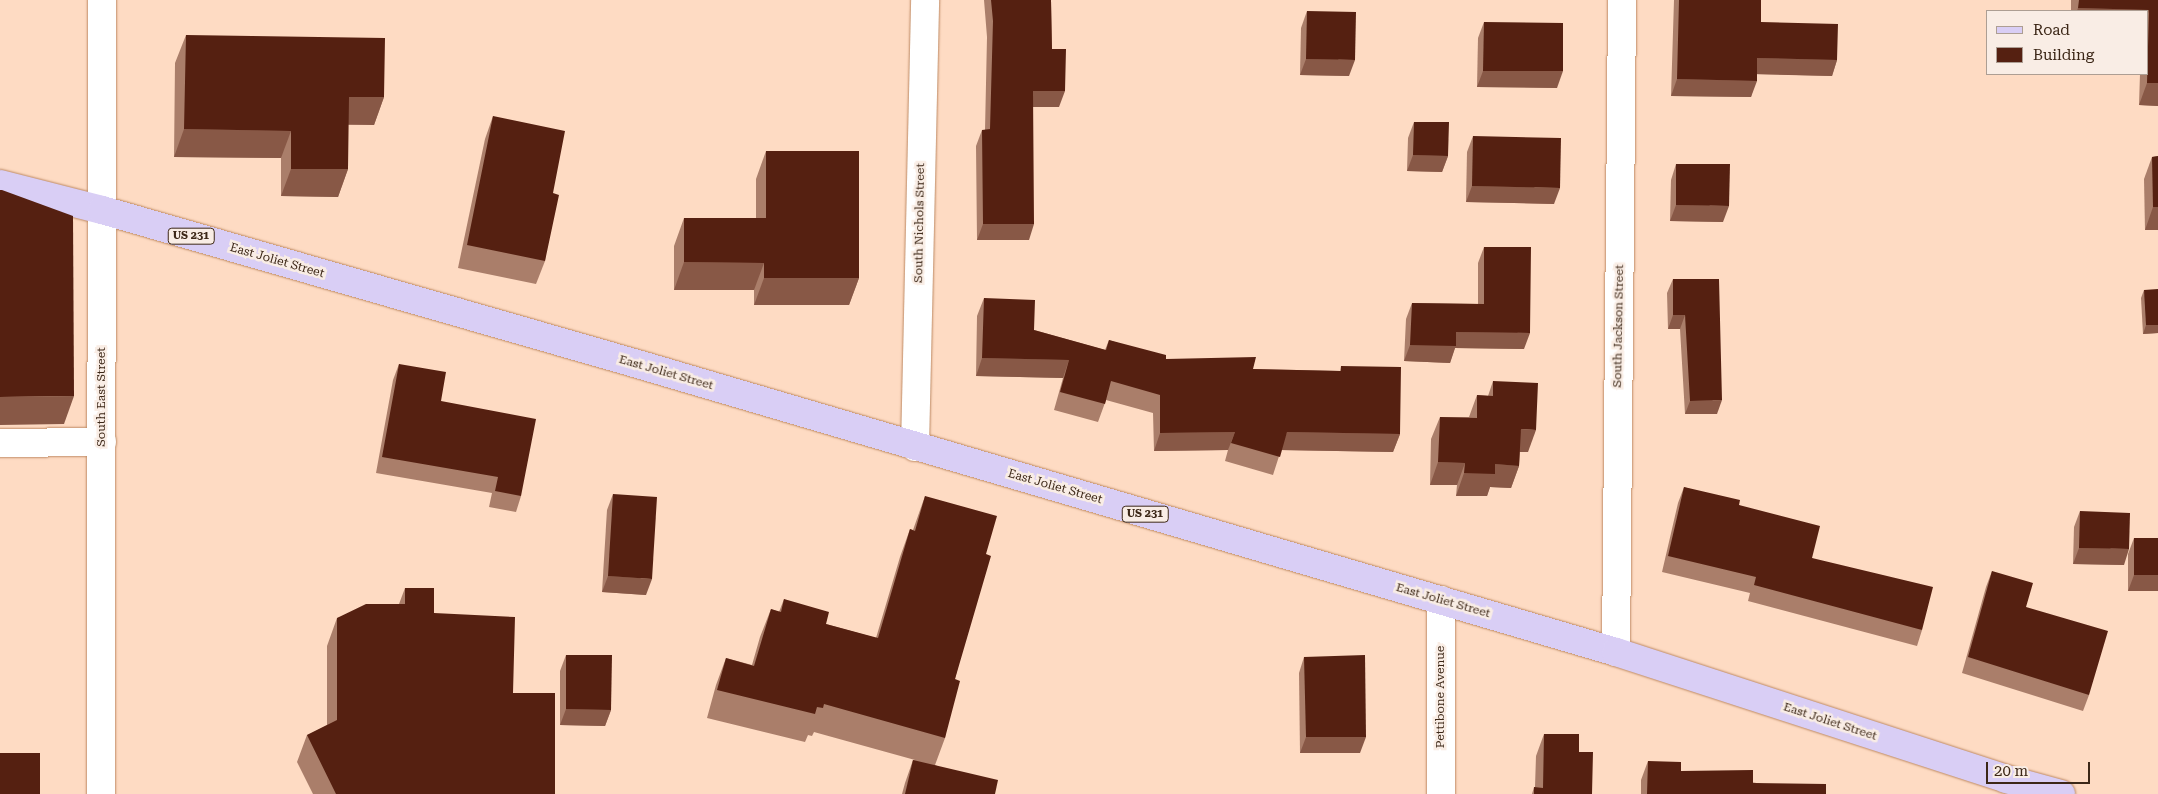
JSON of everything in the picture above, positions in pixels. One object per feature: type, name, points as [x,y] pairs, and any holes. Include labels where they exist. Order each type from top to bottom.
[{"type":"main road","name":"US 231","points":[[0,184],[102,210]]},
{"type":"main road","name":"East Joliet Street","points":[[102,210],[1616,652],[2006,787],[2061,794]]},
{"type":"street","name":"South East Street","points":[[101,794],[102,0]]},
{"type":"street","name":"South Nichols Street","points":[[915,447],[925,0]]},
{"type":"street","name":"South Jackson Street","points":[[1616,652],[1622,0]]},
{"type":"street","points":[[0,443],[102,442]]},
{"type":"street","name":"Pettibone Avenue","points":[[1440,600],[1441,794]]},
{"type":"building","points":[[991,0],[1051,0],[1052,49],[1066,49],[1065,91],[1033,91],[1034,224],[983,224],[982,130],[990,129],[993,21]]},
{"type":"building","points":[[1679,0],[1761,0],[1761,22],[1838,24],[1837,60],[1757,58],[1757,81],[1677,79]]},
{"type":"building","points":[[2079,0],[2158,0],[2158,83],[2147,83],[2149,10],[2078,8]]},
{"type":"building","points":[[1307,11],[1356,12],[1355,60],[1306,59]]},
{"type":"building","points":[[1484,22],[1563,23],[1563,71],[1483,71]]},
{"type":"building","points":[[186,35],[385,38],[384,97],[349,97],[348,169],[291,169],[291,131],[184,129]]},
{"type":"building","points":[[493,116],[565,131],[553,193],[559,195],[545,261],[467,245]]},
{"type":"building","points":[[1414,122],[1449,122],[1448,156],[1413,155]]},
{"type":"building","points":[[1473,136],[1561,138],[1560,188],[1472,186]]},
{"type":"building","points":[[766,151],[859,151],[859,278],[764,278],[764,263],[684,262],[684,218],[766,218]]},
{"type":"building","points":[[2158,156],[2158,207],[2153,207],[2152,157]]},
{"type":"building","points":[[1676,164],[1730,164],[1729,206],[1676,205]]},
{"type":"building","points":[[0,190],[73,216],[74,396],[0,397]]},
{"type":"building","points":[[1484,247],[1531,247],[1530,333],[1456,332],[1456,346],[1410,345],[1412,303],[1484,304]]},
{"type":"building","points":[[1673,279],[1719,279],[1722,400],[1690,401],[1685,315],[1673,315]]},
{"type":"building","points":[[2158,289],[2158,325],[2146,325],[2144,290]]},
{"type":"building","points":[[984,298],[1035,300],[1034,330],[1106,350],[1109,340],[1166,355],[1166,359],[1256,357],[1253,369],[1341,371],[1341,366],[1401,367],[1400,434],[1287,432],[1280,457],[1231,443],[1235,432],[1160,433],[1160,395],[1111,381],[1105,404],[1060,392],[1069,360],[982,358]]},
{"type":"building","points":[[399,364],[446,372],[441,401],[536,419],[521,496],[495,491],[498,477],[382,457]]},
{"type":"building","points":[[1493,381],[1538,383],[1536,430],[1521,429],[1519,466],[1495,464],[1495,474],[1464,473],[1465,463],[1438,462],[1440,417],[1477,418],[1477,395],[1493,396]]},
{"type":"building","points":[[1684,487],[1740,500],[1739,505],[1820,526],[1812,558],[1933,587],[1922,630],[1754,585],[1756,577],[1668,556]]},
{"type":"building","points":[[613,494],[657,497],[652,579],[608,576]]},
{"type":"building","points":[[925,496],[997,516],[986,554],[991,556],[955,679],[960,681],[945,738],[824,704],[823,708],[817,707],[815,714],[717,690],[726,658],[754,666],[771,609],[781,612],[784,599],[829,612],[826,624],[878,638],[910,529],[915,531]]},
{"type":"building","points":[[2080,511],[2130,513],[2129,549],[2079,548]]},
{"type":"building","points":[[2134,538],[2158,538],[2158,575],[2134,575]]},
{"type":"building","points":[[1992,571],[2033,583],[2026,607],[2108,631],[2089,695],[1968,657]]},
{"type":"building","points":[[405,588],[434,588],[434,613],[515,617],[513,693],[555,693],[555,794],[336,794],[307,735],[337,720],[337,618],[366,604],[405,604]]},
{"type":"building","points":[[566,655],[612,655],[611,710],[566,709]]},
{"type":"building","points":[[1365,655],[1366,737],[1306,737],[1304,657]]},
{"type":"building","points":[[1544,734],[1579,734],[1579,752],[1593,752],[1592,794],[1534,794],[1534,787],[1543,788]]},
{"type":"building","points":[[0,753],[40,753],[40,794],[0,794]]},
{"type":"building","points":[[913,760],[998,780],[995,794],[905,794]]},
{"type":"building","points":[[1648,761],[1681,762],[1681,771],[1753,770],[1753,783],[1826,784],[1826,794],[1647,794]]}]
